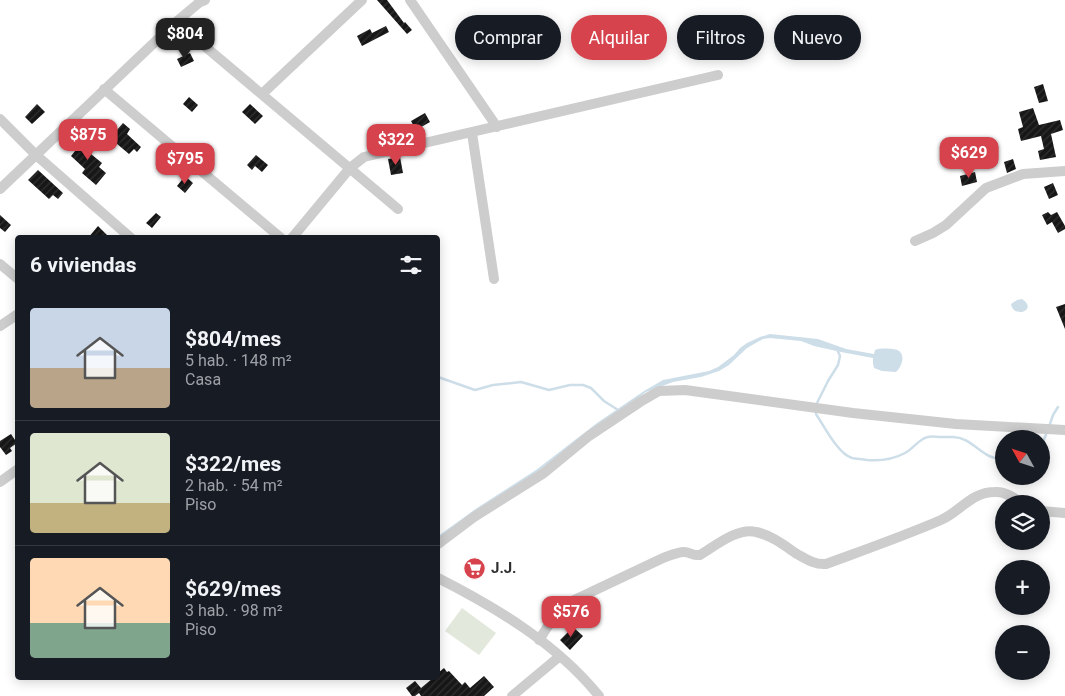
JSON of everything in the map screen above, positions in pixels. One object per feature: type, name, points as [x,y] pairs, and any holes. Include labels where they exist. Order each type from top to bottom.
[{"type":"street","points":[[0,189],[176,22],[205,0]]},
{"type":"street","points":[[262,94],[362,0]]},
{"type":"street","points":[[410,0],[497,127]]},
{"type":"street","points":[[176,22],[398,209]]},
{"type":"street","points":[[294,235],[350,168],[364,157],[718,75]]},
{"type":"street","points":[[104,89],[277,235]]},
{"type":"street","points":[[0,119],[36,155],[128,235]]},
{"type":"street","points":[[472,133],[494,279]]},
{"type":"street","points":[[915,241],[946,225],[986,188],[994,184],[1023,174],[1065,171]]},
{"type":"street","points":[[0,264],[15,276]]},
{"type":"street","points":[[0,326],[15,316]]},
{"type":"street","points":[[440,542],[474,516],[544,473],[596,431],[659,391],[685,390],[853,413],[956,424],[1065,430]]},
{"type":"street","points":[[0,482],[15,471]]},
{"type":"street","points":[[539,640],[548,626],[570,602],[663,558],[684,552],[695,556],[700,555],[731,536],[746,531],[756,531],[815,563],[826,564],[943,519],[980,494],[996,492],[1007,495]]},
{"type":"street","points":[[1050,512],[1065,513]]},
{"type":"street","points":[[440,579],[494,609],[539,640],[560,656],[588,682],[599,696]]},
{"type":"street","points":[[512,696],[560,656]]},
{"type":"shaded area","points":[[462,608],[496,633],[479,655],[445,631]]},
{"type":"water","points":[[1022,299],[1028,307],[1027,309],[1020,312],[1013,309],[1011,304]]},
{"type":"water","points":[[770,334],[818,339],[846,349],[874,354],[877,349],[894,349],[901,353],[902,362],[896,372],[882,371],[874,368],[873,358],[814,346],[801,341],[763,339],[747,348],[729,365],[719,371],[701,377],[673,382],[646,392],[551,464],[440,538],[440,535],[536,470],[597,423],[644,391],[663,380],[709,371],[718,367],[747,343]]},
{"type":"building","points":[[377,0],[387,0],[404,23],[412,30],[407,34]]},
{"type":"building","points":[[386,26],[389,32],[362,46],[357,36],[370,29],[372,33]]},
{"type":"building","points":[[190,53],[194,61],[181,67],[177,59]]},
{"type":"building","points":[[1043,84],[1048,101],[1039,103],[1034,87]]},
{"type":"building","points":[[189,97],[198,105],[192,112],[183,104]]},
{"type":"building","points":[[37,104],[45,112],[32,124],[25,117]]},
{"type":"building","points":[[250,104],[263,116],[255,124],[242,112]]},
{"type":"building","points":[[1033,108],[1039,125],[1060,120],[1063,130],[1051,134],[1056,157],[1040,160],[1038,151],[1044,149],[1041,136],[1021,141],[1018,129],[1023,127],[1019,112]]},
{"type":"building","points":[[425,113],[430,122],[416,130],[411,121]]},
{"type":"building","points":[[123,123],[130,129],[127,134],[141,147],[137,152],[134,149],[129,154],[110,138]]},
{"type":"building","points":[[84,134],[93,142],[86,150],[102,163],[99,167],[106,173],[96,185],[82,173],[85,169],[71,156],[80,145],[76,142]]},
{"type":"building","points":[[256,155],[268,165],[262,172],[255,166],[252,170],[247,165]]},
{"type":"building","points":[[400,157],[403,173],[391,175],[388,159]]},
{"type":"building","points":[[1013,159],[1016,169],[1007,173],[1004,162]]},
{"type":"building","points":[[38,170],[63,193],[58,199],[53,195],[49,199],[28,180]]},
{"type":"building","points":[[975,172],[977,182],[962,186],[960,176]]},
{"type":"building","points":[[185,176],[193,183],[185,193],[177,186]]},
{"type":"building","points":[[1053,183],[1058,195],[1049,199],[1044,187]]},
{"type":"building","points":[[1048,212],[1051,215],[1057,212],[1065,229],[1058,233],[1052,222],[1047,225],[1042,215]]},
{"type":"building","points":[[156,213],[161,217],[152,228],[146,223]]},
{"type":"building","points":[[0,215],[11,225],[5,232],[0,228]]},
{"type":"building","points":[[98,226],[107,235],[90,235]]},
{"type":"building","points":[[1065,304],[1065,329],[1056,307]]},
{"type":"building","points":[[11,434],[15,440],[15,444],[10,448],[12,451],[6,455],[0,447],[0,441]]},
{"type":"building","points":[[573,627],[583,636],[570,650],[560,640]]},
{"type":"building","points":[[444,668],[462,685],[465,682],[470,688],[484,676],[494,687],[484,696],[421,696],[419,693],[412,696],[406,688],[415,681],[421,688],[431,680],[440,680],[440,671]]},
{"type":"waterway","points":[[816,405],[838,365],[840,356],[837,349]]},
{"type":"waterway","points":[[440,378],[475,390],[493,385],[521,382],[549,390],[570,385],[583,385],[591,388],[604,401],[618,410]]},
{"type":"waterway","points":[[1049,427],[1058,407]]},
{"type":"waterway","points":[[816,410],[816,414],[827,432],[842,451],[852,458],[872,460],[892,458],[907,452],[918,442],[932,436],[960,438],[995,458]]},
{"type":"place","name":"J.J.","points":[[475,568]]}]
